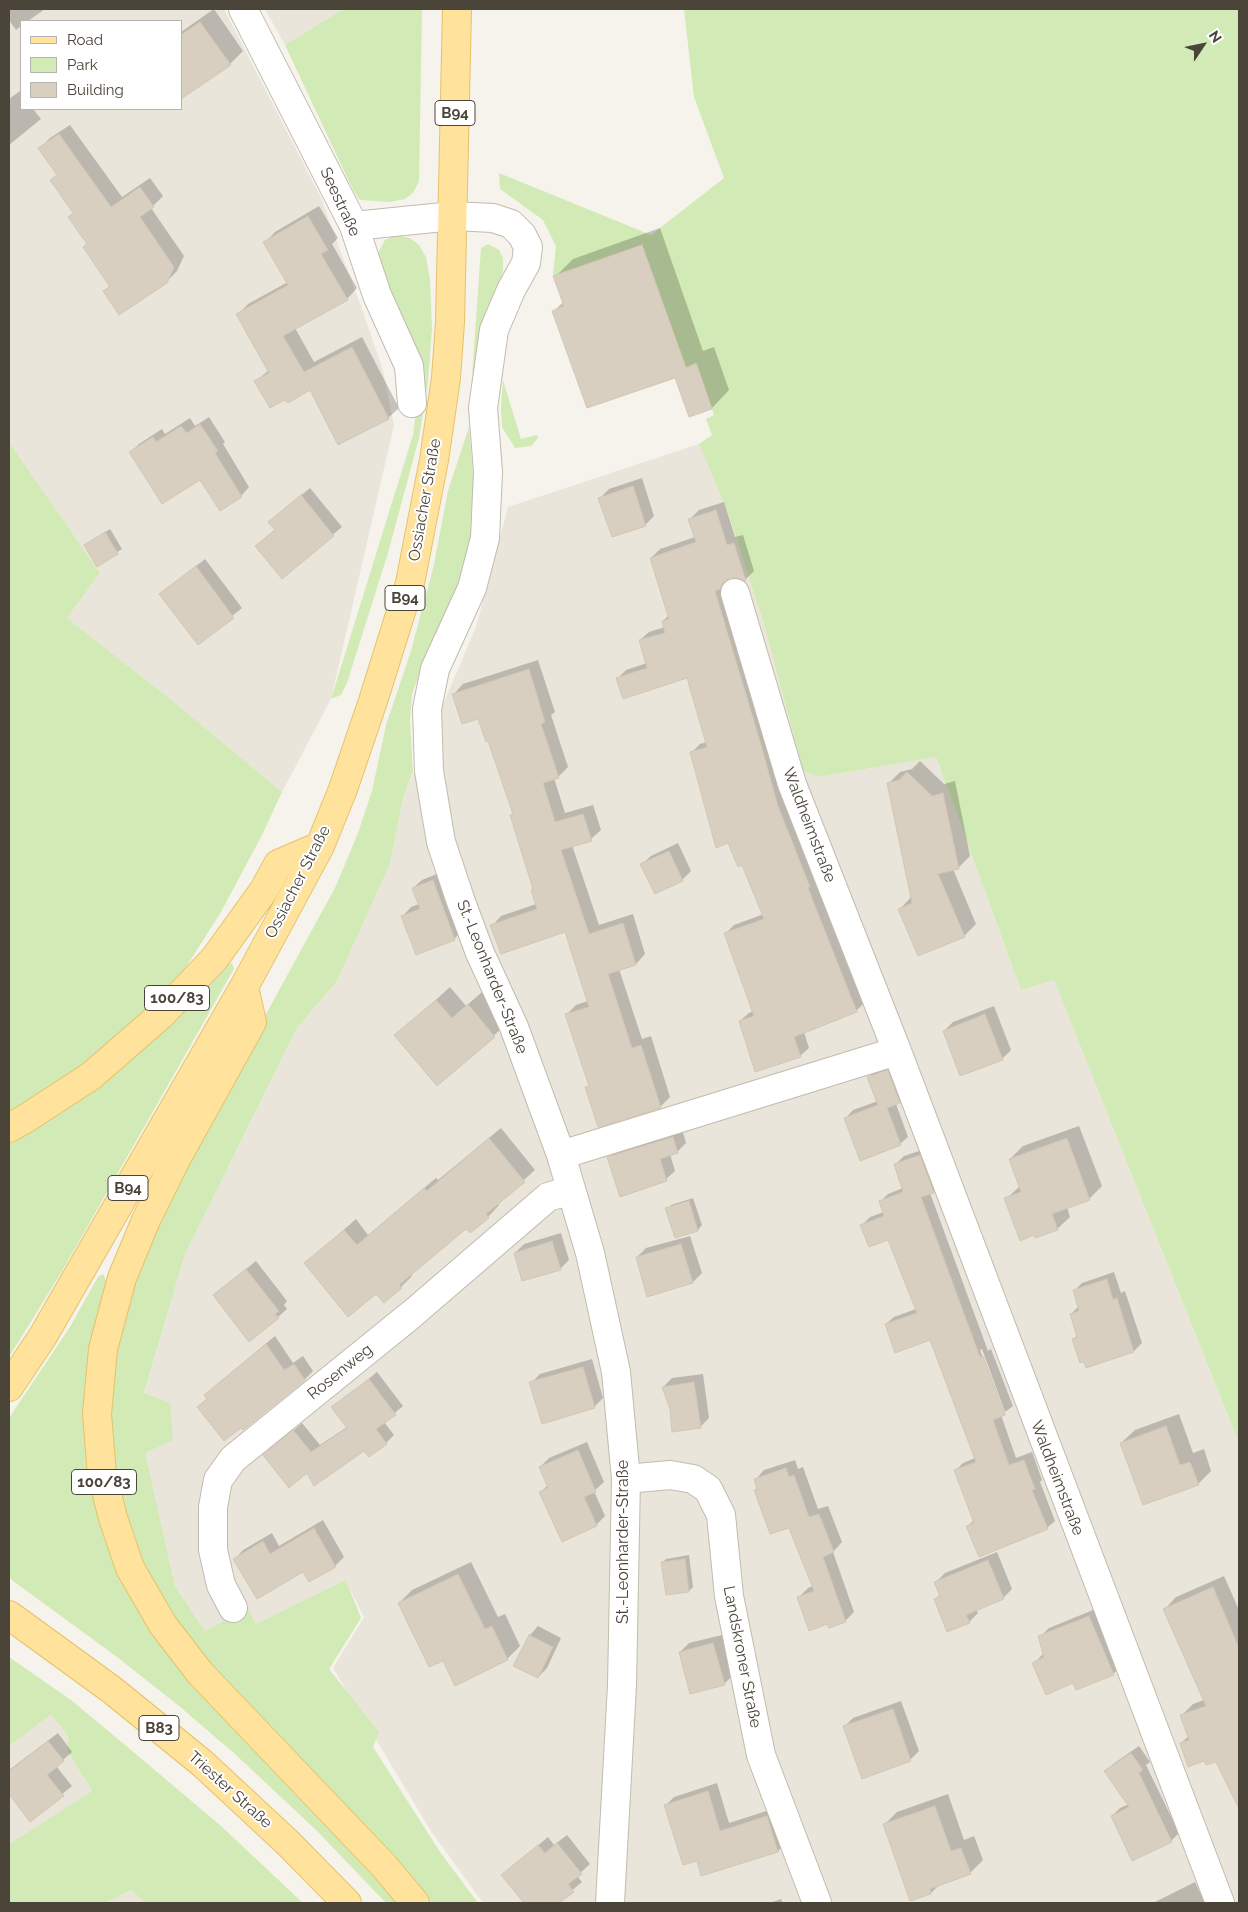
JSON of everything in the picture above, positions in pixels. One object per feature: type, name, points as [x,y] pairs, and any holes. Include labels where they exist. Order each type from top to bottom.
[{"type":"main road","name":"Ossiacher Straße","points":[[244,987],[320,846],[343,790],[410,583],[434,460],[446,378],[450,322],[458,9]]},
{"type":"main road","name":"100/83","points":[[9,1128],[91,1076],[161,1015],[215,958],[264,890],[278,864],[320,846]]},
{"type":"main road","name":"100/83","points":[[244,987],[252,1022],[175,1161],[146,1220],[122,1278],[103,1349],[98,1414],[102,1475],[113,1518],[130,1568],[163,1625],[200,1674],[385,1867],[415,1903]]},
{"type":"main road","name":"B94","points":[[9,1387],[43,1336],[244,987]]},
{"type":"main road","name":"Triester Straße","points":[[9,1615],[112,1690],[202,1762],[288,1843],[347,1903]]},
{"type":"street","name":"Seestraße","points":[[243,9],[354,226],[376,296],[409,366],[412,403]]},
{"type":"street","name":"St.-Leonharder-Straße","points":[[354,226],[453,216],[492,218],[511,224],[522,235],[528,247],[526,263],[511,290],[494,330],[483,408],[488,472],[485,538],[472,588],[435,669],[427,709],[428,771],[442,842],[460,900],[480,953],[514,1027],[562,1155],[590,1253],[616,1372],[626,1479],[622,1677],[610,1903]]},
{"type":"street","name":"Waldheimstraße","points":[[735,593],[792,784],[897,1051],[1220,1903]]},
{"type":"street","points":[[562,1155],[897,1051]]},
{"type":"street","name":"Rosenweg","points":[[233,1608],[222,1585],[212,1550],[213,1507],[218,1480],[233,1459],[404,1320],[548,1197],[572,1190]]},
{"type":"street","name":"Landskroner Straße","points":[[626,1479],[670,1475],[693,1479],[708,1489],[721,1516],[729,1596],[761,1755],[817,1903]]},
{"type":"shaded area","points":[[9,9],[224,9],[320,196],[383,370],[394,425],[331,699],[282,792],[174,702],[67,618],[100,573],[9,442]]},
{"type":"shaded area","points":[[265,9],[343,9],[285,45]]},
{"type":"shaded area","points":[[699,444],[728,513],[764,624],[803,771],[819,777],[936,757],[1021,990],[1054,980],[1239,1443],[1239,1903],[483,1903],[431,1831],[333,1668],[364,1617],[346,1581],[256,1624],[248,1608],[205,1631],[175,1586],[144,1453],[144,1394],[185,1254],[297,1028],[337,981],[390,864],[403,798],[476,627],[508,507]]},
{"type":"shaded area","points":[[51,1713],[68,1736],[68,1752],[92,1791],[9,1844],[9,1746]]},
{"type":"shaded area","points":[[131,1890],[146,1903],[106,1903]]},
{"type":"green space","points":[[343,9],[422,9],[419,181],[413,193],[405,199],[389,202],[360,200],[353,190],[285,45]]},
{"type":"green space","points":[[684,9],[1239,9],[1239,1443],[1054,980],[1021,990],[936,757],[819,777],[803,771],[764,624],[728,513],[699,444],[712,435],[706,419],[714,415],[697,364],[686,367],[642,245],[553,276],[556,246],[543,220],[500,189],[499,173],[651,235],[724,178],[694,97]]},
{"type":"green space","points":[[396,235],[410,238],[419,245],[426,257],[430,280],[432,328],[428,382],[419,438],[388,553],[347,683],[341,695],[331,699],[413,435],[422,365],[375,259],[385,240]]},
{"type":"green space","points":[[488,244],[499,250],[503,258],[503,271],[483,328],[472,377],[481,248]]},
{"type":"green space","points":[[503,380],[521,439],[537,435],[538,438],[531,446],[515,448],[502,427]]},
{"type":"green space","points":[[469,427],[476,512],[471,546],[452,602],[424,662],[412,694],[410,720],[413,772],[403,798],[390,864],[337,981],[297,1028],[185,1254],[144,1393],[170,1403],[173,1440],[145,1453],[175,1586],[205,1631],[248,1608],[256,1624],[346,1580],[361,1618],[329,1669],[379,1732],[373,1747],[440,1852],[478,1903],[432,1903],[406,1872],[225,1680],[190,1640],[167,1606],[144,1564],[125,1513],[110,1432],[111,1382],[117,1335],[131,1281],[195,1144],[336,886],[358,833],[372,791],[386,725],[410,654],[433,569],[448,491]]},
{"type":"green space","points":[[9,442],[100,573],[67,618],[174,702],[282,792],[262,835],[221,912],[174,986],[58,1087],[9,1116]]},
{"type":"green space","points":[[232,963],[234,969],[61,1273],[9,1357],[9,1142],[44,1123],[94,1089],[142,1050],[182,1012],[226,964]]},
{"type":"green space","points":[[103,1274],[106,1281],[92,1336],[107,1541],[401,1903],[386,1903],[317,1831],[235,1754],[179,1706],[117,1657],[9,1578],[9,1418],[70,1327],[98,1277]]},
{"type":"green space","points":[[9,1657],[71,1700],[137,1755],[221,1826],[303,1903],[146,1903],[131,1890],[106,1903],[9,1903],[9,1844],[92,1791],[68,1752],[68,1736],[51,1714],[9,1746]]},
{"type":"building","points":[[200,22],[231,65],[182,98],[182,34]]},
{"type":"building","points":[[59,134],[111,207],[140,187],[154,207],[140,217],[174,267],[167,283],[119,315],[103,291],[110,287],[83,247],[87,244],[68,217],[73,213],[50,180],[57,175],[38,148]]},
{"type":"building","points":[[308,216],[328,250],[321,254],[348,300],[283,336],[304,372],[352,347],[389,419],[338,445],[310,390],[288,403],[285,400],[270,408],[254,381],[269,373],[236,314],[288,285],[263,242]]},
{"type":"building","points":[[642,245],[686,368],[696,363],[712,409],[689,417],[675,378],[587,408],[552,311],[564,306],[553,276]]},
{"type":"building","points":[[200,424],[218,451],[215,453],[242,497],[220,511],[200,480],[162,504],[129,452],[153,437],[156,442],[181,426],[187,433]]},
{"type":"building","points":[[633,486],[646,526],[612,537],[598,498]]},
{"type":"building","points":[[301,495],[334,536],[282,579],[255,546],[275,530],[268,522]]},
{"type":"building","points":[[716,510],[727,545],[734,543],[746,581],[730,578],[723,583],[720,589],[715,591],[778,806],[857,1012],[794,1037],[801,1057],[755,1072],[739,1021],[754,1016],[724,933],[764,919],[742,865],[738,867],[728,843],[716,848],[690,752],[707,747],[687,678],[623,699],[616,678],[647,668],[639,640],[665,633],[662,621],[669,619],[650,558],[696,542],[688,519]]},
{"type":"building","points":[[105,532],[118,554],[97,567],[84,545]]},
{"type":"building","points":[[196,566],[234,618],[198,645],[159,594]]},
{"type":"building","points":[[529,669],[545,722],[541,724],[559,778],[543,783],[555,822],[583,814],[592,841],[561,850],[589,934],[623,923],[636,965],[608,974],[632,1048],[641,1045],[661,1108],[598,1127],[585,1087],[589,1086],[565,1014],[589,1007],[565,932],[501,954],[490,925],[537,909],[531,890],[533,889],[510,815],[513,814],[488,741],[486,742],[478,719],[462,724],[452,694]]},
{"type":"building","points":[[907,772],[932,796],[943,793],[959,869],[938,874],[965,937],[918,956],[898,909],[912,903],[887,783],[899,780]]},
{"type":"building","points":[[669,851],[683,881],[655,894],[640,864]]},
{"type":"building","points":[[433,880],[455,940],[416,955],[401,916],[420,909],[412,888]]},
{"type":"building","points":[[436,1000],[452,1018],[468,1004],[495,1037],[437,1086],[394,1035]]},
{"type":"building","points":[[985,1014],[1003,1060],[960,1076],[943,1031]]},
{"type":"building","points":[[888,1070],[900,1103],[887,1108],[901,1145],[860,1161],[844,1118],[878,1105],[867,1077]]},
{"type":"building","points":[[673,1137],[678,1153],[660,1159],[667,1181],[620,1197],[607,1157]]},
{"type":"building","points":[[489,1138],[525,1182],[486,1214],[489,1218],[470,1233],[466,1229],[399,1285],[402,1288],[384,1303],[376,1294],[348,1317],[304,1263],[344,1230],[357,1245],[424,1188],[427,1191]]},
{"type":"building","points":[[1067,1138],[1090,1200],[1052,1214],[1058,1230],[1035,1238],[1034,1235],[1020,1241],[1004,1198],[1021,1192],[1009,1159]]},
{"type":"building","points":[[920,1155],[934,1193],[921,1197],[980,1357],[983,1356],[1005,1415],[993,1420],[1009,1465],[1024,1460],[1035,1489],[1032,1490],[1048,1529],[979,1557],[966,1526],[974,1523],[954,1470],[976,1462],[930,1340],[895,1353],[885,1324],[917,1313],[888,1240],[869,1247],[860,1225],[884,1216],[879,1201],[903,1192],[894,1164]]},
{"type":"building","points":[[689,1201],[698,1231],[675,1238],[665,1208]]},
{"type":"building","points":[[552,1241],[561,1270],[522,1281],[514,1253]]},
{"type":"building","points":[[681,1244],[693,1283],[647,1297],[636,1257]]},
{"type":"building","points":[[246,1269],[279,1311],[275,1314],[279,1318],[249,1342],[213,1295]]},
{"type":"building","points":[[1107,1279],[1113,1300],[1117,1298],[1134,1352],[1086,1368],[1084,1362],[1080,1363],[1072,1339],[1077,1337],[1070,1314],[1079,1311],[1073,1290]]},
{"type":"building","points":[[266,1344],[284,1370],[294,1364],[305,1380],[243,1430],[241,1428],[224,1441],[197,1407],[207,1399],[204,1395]]},
{"type":"building","points":[[583,1367],[595,1408],[542,1424],[529,1382]]},
{"type":"building","points":[[369,1379],[396,1415],[376,1429],[387,1444],[369,1457],[364,1451],[314,1486],[307,1473],[289,1488],[263,1455],[293,1430],[311,1452],[347,1428],[331,1407]]},
{"type":"building","points":[[694,1382],[701,1428],[672,1432],[670,1409],[662,1387]]},
{"type":"building","points":[[1166,1426],[1180,1465],[1190,1462],[1199,1485],[1143,1505],[1120,1443]]},
{"type":"building","points":[[578,1450],[596,1492],[584,1497],[597,1526],[562,1542],[539,1492],[548,1488],[539,1467]]},
{"type":"building","points":[[786,1468],[789,1477],[794,1475],[809,1517],[819,1514],[834,1552],[823,1557],[846,1622],[829,1628],[827,1624],[809,1631],[797,1597],[814,1591],[789,1528],[770,1534],[754,1490],[757,1489],[754,1479]]},
{"type":"building","points":[[314,1528],[336,1567],[309,1582],[303,1572],[257,1599],[233,1559],[263,1541],[270,1554]]},
{"type":"building","points":[[685,1559],[689,1592],[666,1595],[661,1562]]},
{"type":"building","points":[[988,1560],[1004,1599],[966,1615],[970,1623],[947,1632],[934,1599],[940,1596],[934,1582]]},
{"type":"building","points":[[458,1574],[485,1629],[492,1626],[508,1660],[455,1686],[443,1661],[429,1667],[398,1603]]},
{"type":"building","points":[[1213,1587],[1239,1648],[1239,1809],[1216,1762],[1206,1765],[1204,1761],[1188,1767],[1180,1743],[1189,1740],[1180,1715],[1206,1706],[1163,1609]]},
{"type":"building","points":[[1089,1616],[1114,1675],[1076,1690],[1073,1683],[1046,1695],[1032,1663],[1044,1657],[1038,1636]]},
{"type":"building","points":[[529,1635],[553,1647],[538,1678],[513,1666]]},
{"type":"building","points":[[713,1643],[725,1685],[690,1694],[679,1652]]},
{"type":"building","points":[[893,1709],[911,1761],[862,1779],[843,1726]]},
{"type":"building","points":[[48,1741],[64,1761],[47,1775],[64,1796],[30,1822],[9,1794],[9,1771]]},
{"type":"building","points":[[1131,1753],[1143,1770],[1139,1773],[1172,1842],[1132,1861],[1111,1816],[1129,1807],[1104,1771]]},
{"type":"building","points":[[708,1791],[720,1831],[767,1816],[778,1852],[701,1876],[697,1861],[683,1865],[664,1805]]},
{"type":"building","points":[[935,1806],[951,1851],[961,1848],[971,1874],[930,1889],[931,1894],[910,1901],[883,1824]]},
{"type":"building","points":[[557,1843],[582,1874],[568,1884],[574,1892],[559,1903],[524,1903],[501,1875],[538,1845],[545,1853]]}]
